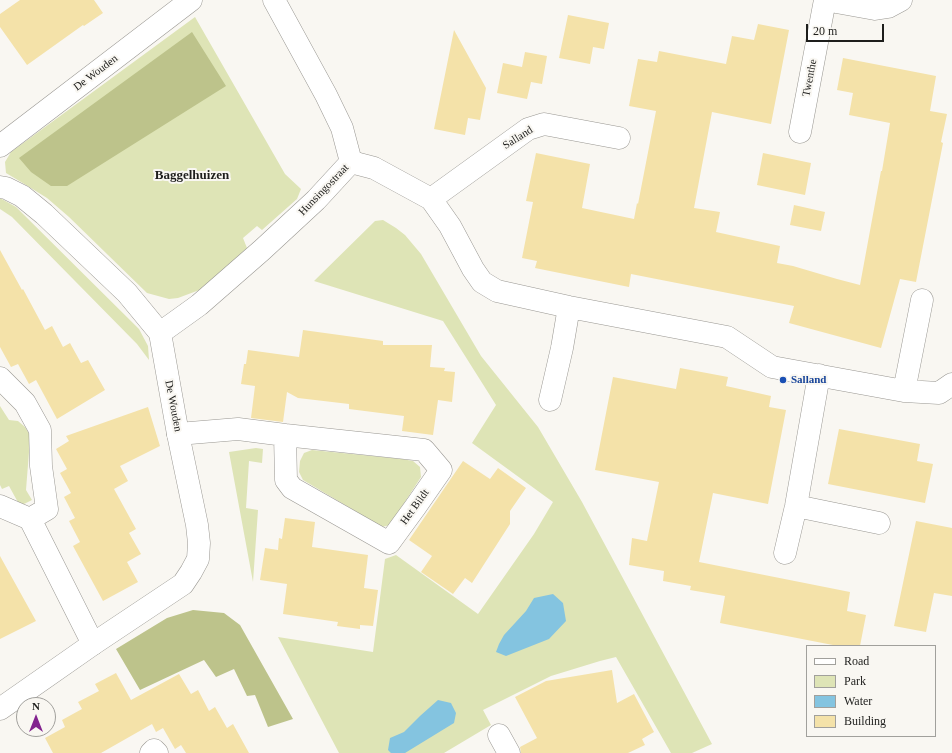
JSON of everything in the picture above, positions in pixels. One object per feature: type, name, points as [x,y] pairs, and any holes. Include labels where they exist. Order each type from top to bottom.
[{"type":"street","name":"De Wouden","points":[[0,146],[192,0]]},
{"type":"street","name":"Hunsingostraat","points":[[160,333],[199,305],[262,250],[316,200],[351,162],[342,128],[326,95],[274,0]]},
{"type":"street","name":"Twenthe","points":[[800,132],[825,0],[875,9],[888,6],[901,0]]},
{"type":"street","name":"Salland","points":[[431,198],[528,129],[544,124],[619,138]]},
{"type":"street","points":[[351,162],[374,168],[431,198],[450,226],[473,269],[482,282],[497,291],[569,307],[727,337],[772,367],[904,391],[938,393],[952,384]]},
{"type":"street","name":"De Wouden","points":[[0,186],[22,196],[44,214],[127,293],[160,333],[178,434],[197,525],[199,543],[198,559],[183,584],[93,644],[0,709]]},
{"type":"street","points":[[904,391],[922,300]]},
{"type":"street","points":[[550,400],[562,348],[569,307]]},
{"type":"street","points":[[785,553],[796,506],[819,375]]},
{"type":"street","points":[[0,378],[25,403],[40,430],[41,466],[47,509],[30,519]]},
{"type":"street","name":"Het Bildt","points":[[178,434],[238,429],[424,450],[441,470],[389,543],[292,488],[286,480],[285,435]]},
{"type":"street","points":[[0,506],[30,519],[93,644]]},
{"type":"street","points":[[796,506],[879,523]]},
{"type":"street","points":[[151,753],[154,750],[157,753]]},
{"type":"green space","points":[[195,17],[285,174],[301,189],[297,199],[262,230],[257,226],[243,238],[247,248],[202,289],[178,298],[169,299],[147,293],[69,217],[47,198],[6,173],[5,162],[11,152]]},
{"type":"green space","points":[[192,32],[226,86],[67,186],[51,186],[31,172],[19,158]]},
{"type":"green space","points":[[0,198],[16,207],[139,329],[148,346],[149,360],[137,344],[12,217],[0,209]]},
{"type":"green space","points":[[383,220],[405,235],[421,254],[481,356],[538,427],[582,502],[712,744],[692,753],[671,753],[616,657],[551,676],[483,710],[491,725],[444,753],[339,753],[278,637],[373,652],[385,559],[396,555],[478,614],[534,534],[553,502],[472,443],[496,405],[443,321],[314,281],[375,221]]},
{"type":"green space","points":[[0,406],[9,420],[18,421],[25,427],[30,435],[31,447],[29,452],[26,490],[32,500],[20,506],[9,486],[2,489],[0,485]]},
{"type":"green space","points":[[256,448],[263,449],[262,463],[249,461],[246,508],[258,510],[253,582],[229,452]]},
{"type":"green space","points":[[312,450],[413,461],[420,467],[421,477],[390,525],[382,527],[303,480],[299,472],[300,461],[304,453]]},
{"type":"green space","points":[[193,610],[224,613],[240,625],[293,719],[268,727],[255,695],[247,696],[234,669],[216,677],[204,660],[140,690],[116,649],[167,618]]},
{"type":"water","points":[[553,594],[563,603],[566,621],[549,639],[506,656],[496,652],[504,635],[526,611],[534,598]]},
{"type":"water","points":[[438,700],[451,703],[456,713],[454,723],[405,753],[391,753],[388,750],[390,738],[404,732]]},
{"type":"building","points":[[20,0],[94,0],[103,13],[84,26],[83,25],[27,65],[0,27],[0,14]]},
{"type":"building","points":[[568,15],[609,23],[604,49],[593,47],[590,64],[559,58]]},
{"type":"building","points":[[758,24],[789,30],[771,124],[712,112],[694,208],[720,212],[716,232],[780,246],[777,263],[860,285],[890,123],[849,115],[853,93],[837,90],[843,58],[936,76],[930,111],[947,114],[941,142],[943,143],[916,282],[900,279],[881,348],[789,323],[794,306],[631,274],[629,287],[535,268],[537,261],[522,258],[533,202],[526,201],[536,153],[590,164],[582,208],[634,219],[656,111],[629,106],[638,59],[657,62],[659,51],[726,64],[732,36],[754,40]]},
{"type":"building","points":[[454,30],[486,88],[480,120],[468,118],[465,135],[434,129]]},
{"type":"building","points":[[525,52],[547,56],[542,84],[531,82],[527,99],[497,93],[503,63],[522,67]]},
{"type":"building","points":[[763,153],[811,163],[805,195],[757,185]]},
{"type":"building","points":[[794,205],[825,212],[821,231],[790,225]]},
{"type":"building","points":[[0,250],[45,330],[52,326],[63,347],[70,343],[81,363],[88,360],[105,390],[57,419],[36,380],[29,384],[18,364],[11,367],[0,347]]},
{"type":"building","points":[[303,330],[383,341],[383,345],[432,345],[430,367],[445,368],[444,371],[455,372],[452,402],[438,400],[433,435],[402,431],[404,416],[349,409],[349,404],[298,398],[287,392],[283,422],[251,418],[255,386],[241,384],[248,350],[299,357]]},
{"type":"building","points":[[680,368],[728,377],[726,386],[771,396],[769,407],[786,410],[768,504],[713,493],[699,562],[850,592],[847,611],[866,615],[860,645],[833,645],[720,623],[725,596],[690,590],[691,586],[663,581],[664,571],[629,565],[632,538],[647,541],[659,482],[595,470],[613,377],[676,389]]},
{"type":"building","points":[[148,407],[160,446],[120,466],[128,481],[114,489],[136,529],[129,533],[141,554],[127,562],[138,582],[103,601],[73,546],[80,542],[69,521],[75,518],[64,497],[71,493],[60,473],[67,469],[56,449],[69,441],[66,436]]},
{"type":"building","points":[[839,429],[920,444],[917,461],[933,464],[925,503],[828,484]]},
{"type":"building","points":[[463,461],[490,479],[498,468],[526,488],[510,511],[510,524],[472,583],[465,578],[453,594],[421,572],[432,556],[409,540]]},
{"type":"building","points":[[285,518],[315,522],[312,547],[368,555],[364,588],[378,590],[373,626],[360,625],[360,629],[337,626],[338,622],[283,614],[287,584],[260,580],[265,548],[278,550],[279,538],[282,539]]},
{"type":"building","points":[[916,521],[952,528],[952,596],[934,593],[926,632],[894,626]]},
{"type":"building","points":[[0,556],[36,621],[0,639]]},
{"type":"building","points":[[612,670],[617,703],[634,694],[654,732],[642,739],[645,745],[628,753],[521,753],[520,747],[537,738],[515,697],[546,681]]},
{"type":"building","points":[[116,673],[131,700],[179,674],[191,694],[198,690],[209,711],[215,707],[227,728],[233,724],[249,753],[186,753],[181,745],[175,749],[163,728],[156,732],[152,724],[101,753],[53,753],[45,738],[56,737],[56,732],[65,727],[62,720],[82,709],[78,702],[99,691],[95,684]]},
{"type":"place","name":"Salland","points":[[783,380]]},
{"type":"district","name":"Baggelhuizen","points":[[192,176]]}]
